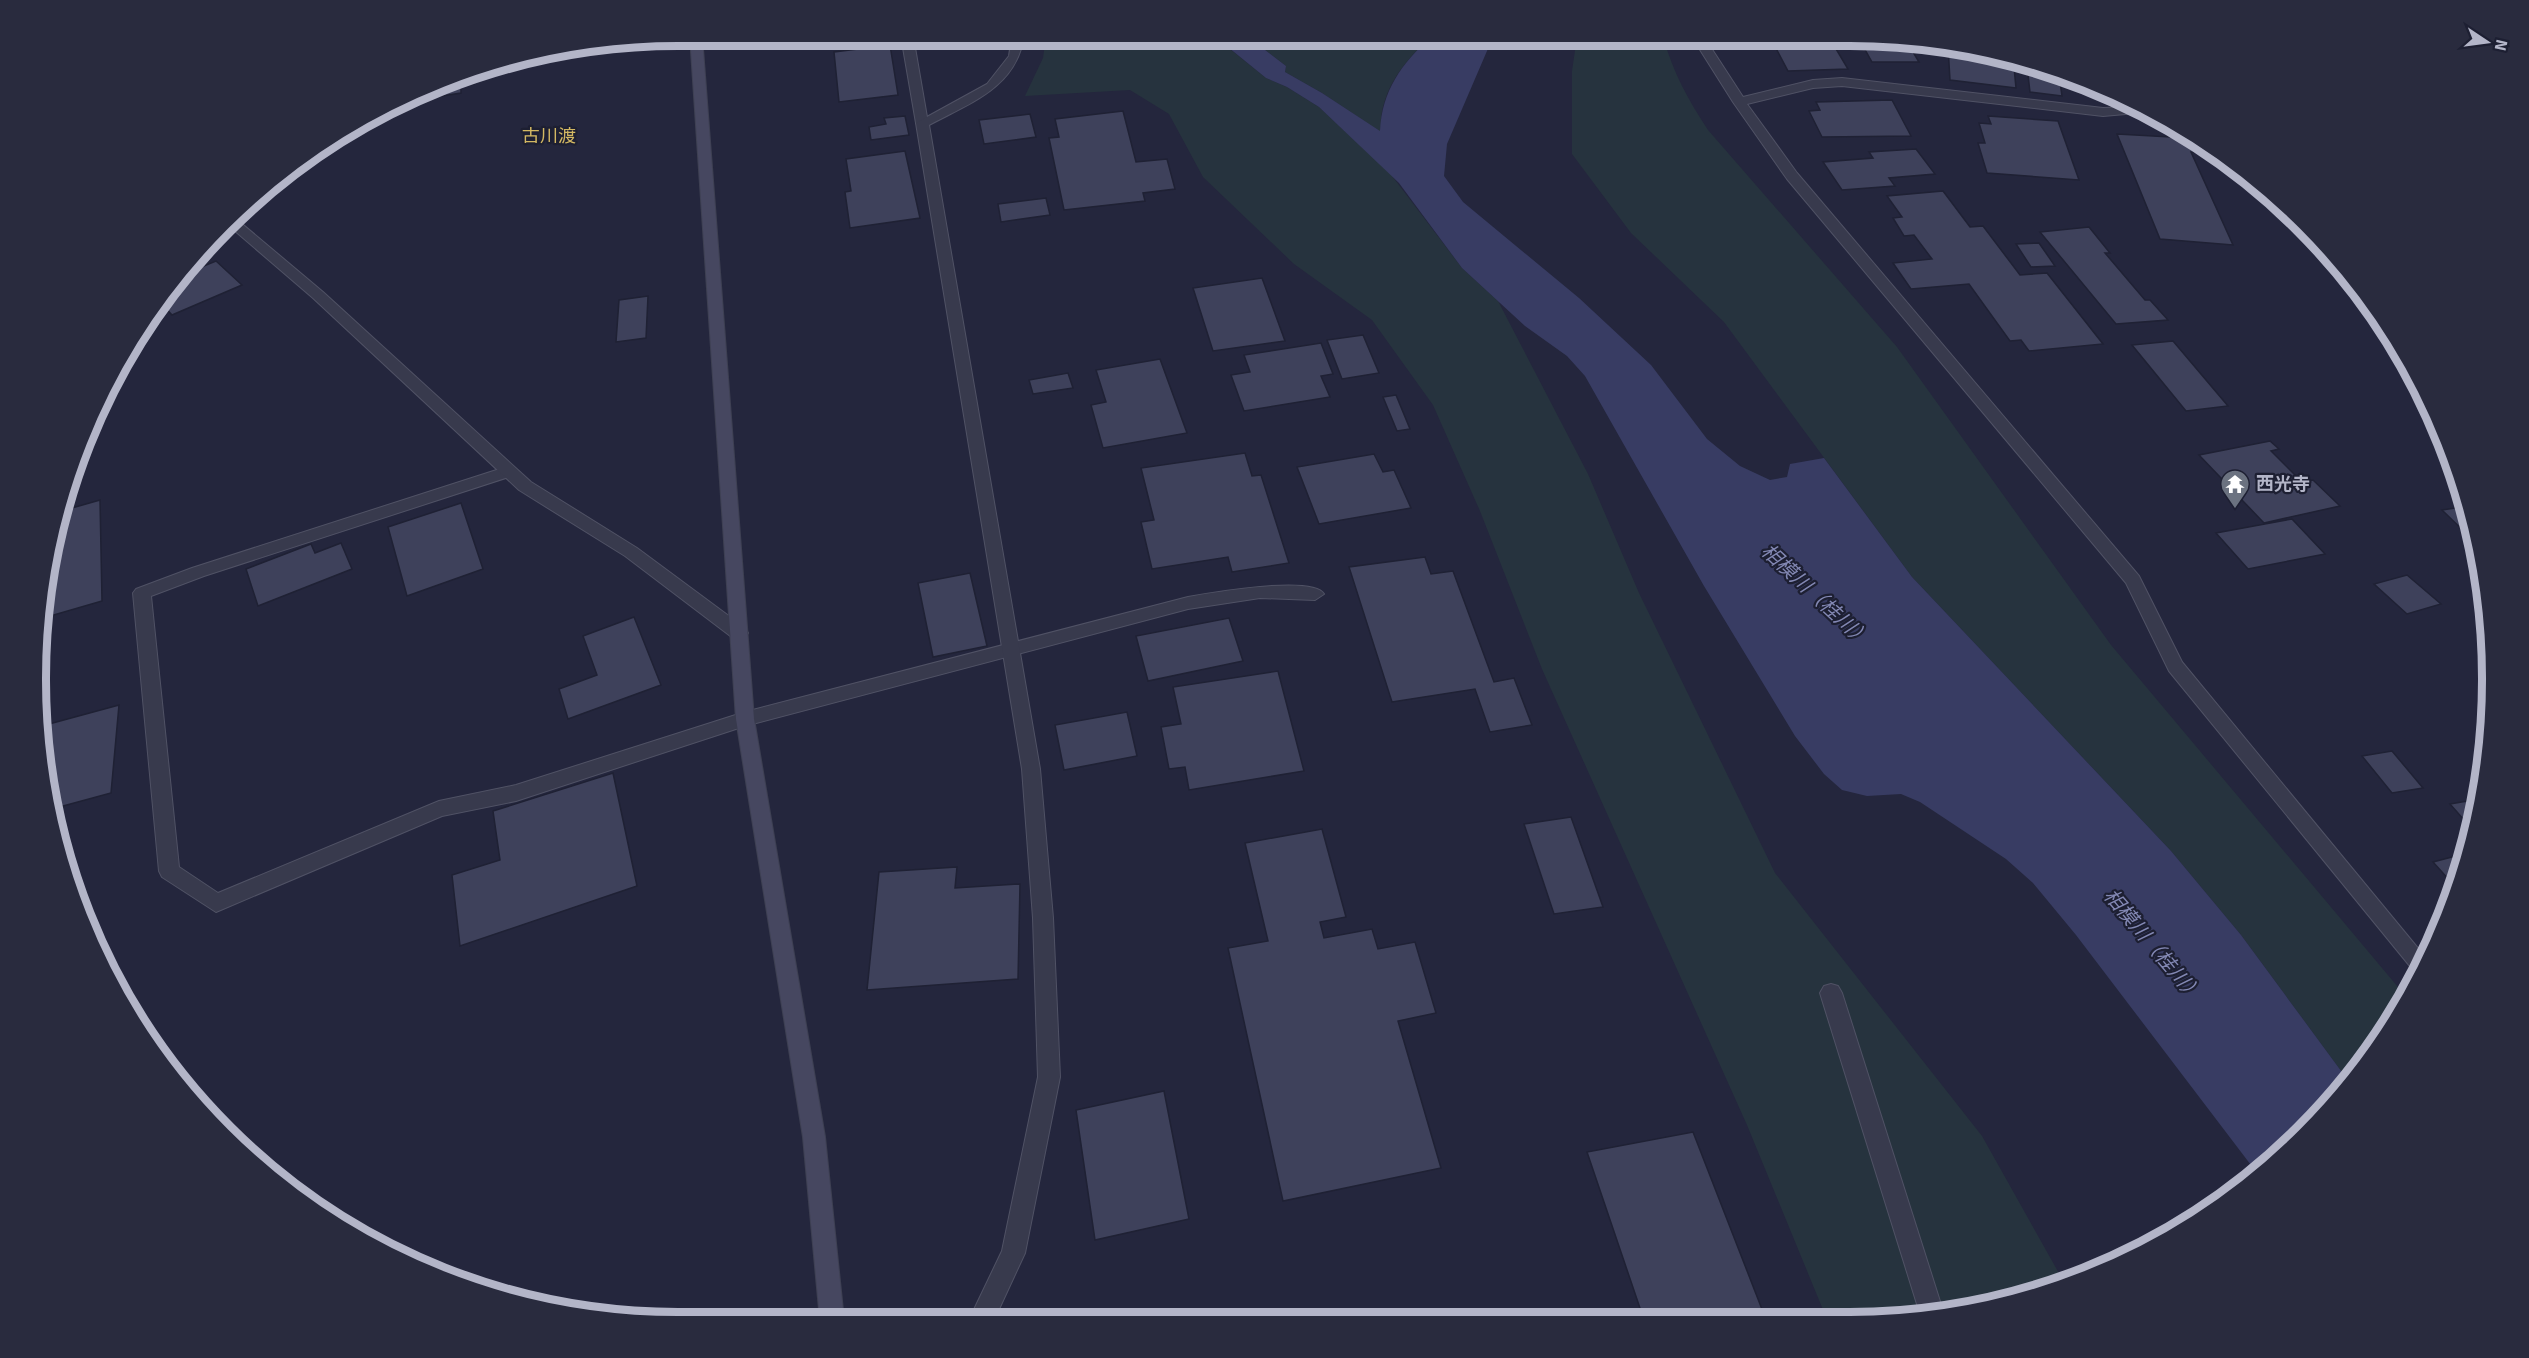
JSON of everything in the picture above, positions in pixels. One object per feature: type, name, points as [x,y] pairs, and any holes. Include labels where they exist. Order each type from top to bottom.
[{"type":"street","points":[[697,46],[745,719],[814,1137],[831,1312]]},
{"type":"street","points":[[909,46],[1031,769],[1043,918],[1049,1077],[1013,1253],[985,1312]]},
{"type":"street","points":[[922,123],[992,87],[1015,56],[1016,46]]},
{"type":"street","points":[[1704,46],[1739,102],[1792,176],[2133,580],[2175,666],[2416,961]]},
{"type":"street","points":[[1739,102],[1813,84],[1842,82],[2103,112],[2127,111]]},
{"type":"street","points":[[238,226],[318,295],[525,486],[631,552],[739,633]]},
{"type":"street","points":[[509,471],[198,572],[142,593],[169,871],[216,903],[439,809],[516,793],[745,719],[1012,651],[1188,603],[1260,592],[1315,594]]},
{"type":"street","points":[[1831,993],[1930,1306]]},
{"type":"shaded area","points":[[1045,46],[1226,46],[1266,78],[1287,87],[1319,107],[1389,172],[1462,268],[1498,301],[1588,474],[1639,593],[1775,873],[1982,1136],[2060,1275],[2014,1290],[1933,1306],[1824,1312],[1747,1125],[1542,669],[1480,511],[1433,405],[1372,320],[1294,264],[1203,177],[1169,114],[1130,90],[1025,96],[1043,58]]},
{"type":"shaded area","points":[[1260,46],[1422,46],[1411,56],[1388,91],[1381,118],[1381,132],[1322,93],[1285,72],[1286,66]]},
{"type":"shaded area","points":[[1576,46],[1666,46],[1682,85],[1708,130],[1897,347],[2111,645],[2401,990],[2376,1030],[2344,1074],[2241,935],[2171,851],[1912,577],[1724,322],[1631,233],[1572,154],[1572,71]]},
{"type":"water","name":"相模川（桂川）","points":[[1227,46],[1260,46],[1286,66],[1285,72],[1380,131],[1389,91],[1402,68],[1422,46],[1489,46],[1447,144],[1444,176],[1463,202],[1579,298],[1651,365],[1707,439],[1740,466],[1770,480],[1787,477],[1790,464],[1824,458],[1912,577],[2171,851],[2241,935],[2344,1074],[2326,1096],[2267,1155],[2252,1167],[2076,935],[2033,883],[2006,859],[1920,802],[1901,794],[1867,796],[1842,790],[1824,774],[1795,736],[1704,586],[1585,376],[1567,356],[1525,326],[1462,268],[1399,183],[1319,107],[1287,87],[1266,78]]},
{"type":"building","points":[[890,46],[898,95],[839,102],[834,52]]},
{"type":"building","points":[[1775,46],[1834,46],[1848,69],[1788,71]]},
{"type":"building","points":[[1863,47],[1918,52],[1913,52],[1919,62],[1872,62]]},
{"type":"building","points":[[1948,55],[2014,68],[2016,88],[1950,80]]},
{"type":"building","points":[[2028,72],[2060,83],[2062,96],[2030,92]]},
{"type":"building","points":[[474,81],[474,84],[461,86],[461,93],[431,98]]},
{"type":"building","points":[[1892,100],[1911,136],[1822,137],[1809,111],[1820,110],[1816,102]]},
{"type":"building","points":[[1123,111],[1136,162],[1167,159],[1175,189],[1143,193],[1145,201],[1064,210],[1049,138],[1059,137],[1055,119]]},
{"type":"building","points":[[1030,114],[1036,137],[984,144],[979,120]]},
{"type":"building","points":[[905,116],[909,135],[871,140],[869,127],[886,124],[884,118]]},
{"type":"building","points":[[1988,116],[2058,121],[2079,180],[1987,173],[1978,143],[1985,143],[1979,123],[1991,124]]},
{"type":"building","points":[[2167,132],[2200,153],[2191,152],[2233,245],[2160,239],[2117,134],[2170,137]]},
{"type":"building","points":[[1916,149],[1935,174],[1889,178],[1895,186],[1842,190],[1823,162],[1873,158],[1869,152]]},
{"type":"building","points":[[905,151],[920,218],[850,228],[845,192],[851,191],[846,159]]},
{"type":"building","points":[[1943,191],[1970,227],[1983,226],[2020,275],[2047,273],[2103,344],[2029,351],[2021,340],[2010,341],[1969,284],[1911,289],[1893,263],[1932,259],[1914,235],[1904,236],[1893,218],[1902,217],[1887,196]]},
{"type":"building","points":[[1046,198],[1050,215],[1001,222],[998,204]]},
{"type":"building","points":[[2089,227],[2110,253],[2105,253],[2145,300],[2150,300],[2168,320],[2116,324],[2040,232]]},
{"type":"building","points":[[2039,243],[2055,266],[2031,267],[2016,244]]},
{"type":"building","points":[[216,261],[242,285],[172,315],[166,309],[198,268]]},
{"type":"building","points":[[1262,278],[1285,341],[1213,351],[1193,288]]},
{"type":"building","points":[[648,296],[646,338],[616,342],[619,300]]},
{"type":"building","points":[[1363,335],[1379,373],[1342,379],[1327,340]]},
{"type":"building","points":[[2173,341],[2228,406],[2186,411],[2132,345]]},
{"type":"building","points":[[1321,343],[1333,374],[1321,376],[1330,397],[1244,411],[1231,375],[1250,372],[1244,355]]},
{"type":"building","points":[[1160,359],[1187,433],[1103,448],[1091,405],[1106,402],[1096,370]]},
{"type":"building","points":[[1068,373],[1073,388],[1033,394],[1029,380]]},
{"type":"building","points":[[1396,395],[1410,429],[1397,431],[1383,397]]},
{"type":"building","points":[[2270,441],[2279,449],[2271,451],[2302,482],[2313,480],[2340,506],[2264,523],[2199,455]]},
{"type":"building","points":[[1245,453],[1252,476],[1261,475],[1289,563],[1232,572],[1228,557],[1152,569],[1141,522],[1154,520],[1141,468]]},
{"type":"building","points":[[1374,454],[1383,472],[1394,470],[1411,508],[1319,524],[1297,467]]},
{"type":"building","points":[[100,500],[102,601],[50,616],[59,556],[70,509]]},
{"type":"building","points":[[461,503],[483,569],[407,596],[388,527]]},
{"type":"building","points":[[2459,507],[2465,532],[2442,510]]},
{"type":"building","points":[[2292,519],[2325,554],[2248,569],[2216,533]]},
{"type":"building","points":[[341,543],[352,569],[258,606],[246,569],[311,544],[315,553]]},
{"type":"building","points":[[1425,557],[1431,574],[1453,571],[1494,682],[1514,678],[1532,725],[1490,732],[1475,689],[1392,702],[1349,567]]},
{"type":"building","points":[[970,573],[987,646],[933,657],[918,583]]},
{"type":"building","points":[[2407,575],[2441,604],[2407,614],[2374,584]]},
{"type":"building","points":[[634,617],[661,685],[568,719],[559,689],[597,675],[583,636]]},
{"type":"building","points":[[1229,618],[1243,661],[1148,681],[1136,636]]},
{"type":"building","points":[[1278,671],[1304,771],[1189,790],[1185,767],[1169,769],[1161,727],[1181,724],[1173,687]]},
{"type":"building","points":[[119,705],[111,793],[60,807],[48,724]]},
{"type":"building","points":[[1127,712],[1137,756],[1064,770],[1055,725]]},
{"type":"building","points":[[2392,751],[2423,788],[2392,793],[2362,756]]},
{"type":"building","points":[[613,773],[637,886],[460,946],[452,875],[500,860],[493,811]]},
{"type":"building","points":[[2470,801],[2466,822],[2450,804]]},
{"type":"building","points":[[1571,817],[1603,907],[1554,914],[1524,824]]},
{"type":"building","points":[[1322,829],[1346,917],[1320,922],[1324,938],[1372,929],[1378,949],[1415,942],[1436,1013],[1398,1021],[1441,1168],[1283,1201],[1228,948],[1268,941],[1245,843]]},
{"type":"building","points":[[2457,856],[2450,880],[2433,862]]},
{"type":"building","points":[[957,867],[955,888],[1020,884],[1018,979],[867,990],[879,872]]},
{"type":"building","points":[[1164,1091],[1189,1219],[1095,1240],[1076,1110]]},
{"type":"building","points":[[1693,1132],[1763,1312],[1641,1312],[1587,1152]]},
{"type":"place","name":"西光寺","points":[[2235,510]]},
{"type":"district","name":"古川渡","points":[[549,136]]}]
